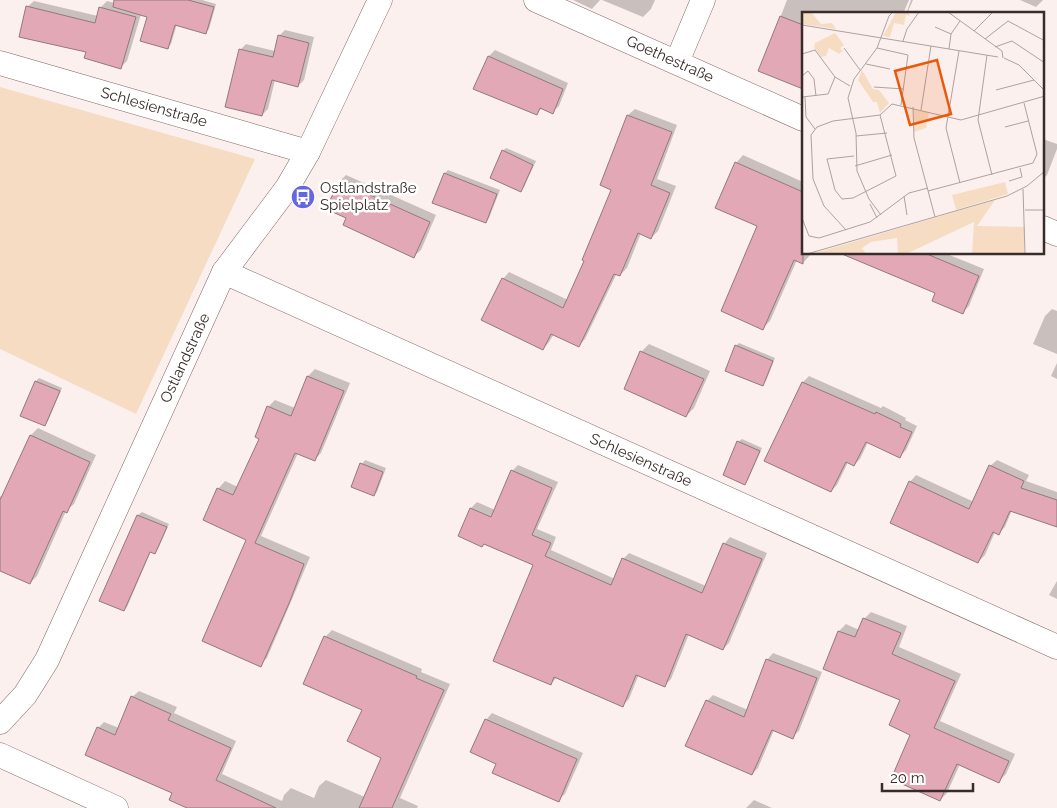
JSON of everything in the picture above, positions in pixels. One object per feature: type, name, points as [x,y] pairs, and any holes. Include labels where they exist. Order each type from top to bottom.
[{"type":"street","name":"Ostlandstraße","points":[[0,722],[25,695],[47,660],[224,272],[286,188],[308,152],[380,0]]},
{"type":"street","name":"Goethestraße","points":[[536,0],[802,119]]},
{"type":"street","points":[[677,62],[703,0]]},
{"type":"street","name":"Schlesienstraße","points":[[0,63],[308,152]]},
{"type":"street","points":[[1044,228],[1057,234]]},
{"type":"street","name":"Schlesienstraße","points":[[224,272],[1057,648]]},
{"type":"street","points":[[0,755],[116,808]]},
{"type":"shaded area","points":[[0,87],[255,159],[136,414],[0,349]]},
{"type":"building","points":[[114,0],[188,0],[214,7],[206,34],[175,25],[168,49],[140,41],[147,17],[113,7]]},
{"type":"building","points":[[26,6],[95,23],[99,7],[136,17],[121,69],[84,58],[86,52],[19,37]]},
{"type":"building","points":[[780,16],[802,25],[802,89],[758,71]]},
{"type":"building","points":[[278,35],[309,43],[298,87],[272,80],[262,116],[225,107],[239,49],[273,57]]},
{"type":"building","points":[[488,56],[563,89],[553,114],[540,108],[537,115],[473,89]]},
{"type":"building","points":[[627,115],[672,132],[651,185],[670,193],[651,239],[638,233],[620,276],[614,274],[579,347],[551,334],[543,350],[481,320],[502,278],[563,308],[584,261],[582,260],[611,190],[600,185]]},
{"type":"building","points":[[502,150],[533,165],[521,192],[490,178]]},
{"type":"building","points":[[735,162],[802,192],[803,264],[794,260],[763,330],[721,311],[757,226],[715,208]]},
{"type":"building","points":[[444,173],[497,194],[486,223],[432,203]]},
{"type":"building","points":[[339,181],[430,222],[414,258],[343,225],[346,218],[326,209]]},
{"type":"building","points":[[844,255],[929,255],[979,276],[963,314],[932,301],[935,293]]},
{"type":"building","points":[[735,345],[773,361],[763,386],[725,371]]},
{"type":"building","points":[[640,351],[704,379],[686,417],[624,389]]},
{"type":"building","points":[[307,376],[344,391],[315,461],[295,453],[255,543],[304,564],[261,667],[202,641],[246,540],[203,520],[217,488],[233,495],[259,439],[255,437],[267,406],[291,416]]},
{"type":"building","points":[[35,381],[60,391],[45,426],[20,416]]},
{"type":"building","points":[[802,382],[875,414],[876,412],[901,424],[900,427],[912,432],[900,458],[866,442],[854,466],[846,462],[831,492],[764,461]]},
{"type":"building","points":[[30,435],[90,462],[67,513],[63,511],[30,584],[0,571],[0,500]]},
{"type":"building","points":[[737,441],[760,451],[745,485],[723,475]]},
{"type":"building","points":[[360,463],[383,472],[374,496],[351,487]]},
{"type":"building","points":[[989,465],[1024,481],[1021,488],[1057,500],[1057,527],[1010,511],[999,535],[993,532],[978,563],[890,523],[909,481],[969,509]]},
{"type":"building","points":[[511,470],[552,488],[532,535],[551,543],[545,556],[611,585],[622,558],[702,593],[723,543],[762,559],[723,650],[686,634],[665,687],[636,675],[623,707],[554,677],[551,685],[493,661],[533,565],[484,544],[482,547],[458,536],[470,508],[491,517]]},
{"type":"building","points":[[137,515],[167,527],[155,554],[150,552],[124,611],[99,601]]},
{"type":"building","points":[[863,618],[901,633],[892,654],[955,681],[934,728],[1009,761],[999,783],[957,764],[940,801],[891,779],[910,735],[889,725],[900,700],[823,669],[838,631],[855,637]]},
{"type":"building","points":[[324,636],[417,676],[416,678],[444,690],[392,808],[359,808],[381,758],[347,741],[362,710],[303,684]]},
{"type":"building","points":[[766,659],[817,678],[793,739],[772,730],[752,775],[685,746],[706,700],[744,717]]},
{"type":"building","points":[[131,696],[171,714],[168,720],[231,748],[216,780],[276,808],[187,808],[169,800],[172,793],[85,755],[97,727],[115,735]]},
{"type":"building","points":[[485,719],[577,759],[559,802],[492,773],[496,764],[470,752]]},
{"type":"place","name":"Ostlandstraße Spielplatz","points":[[303,197]]}]
